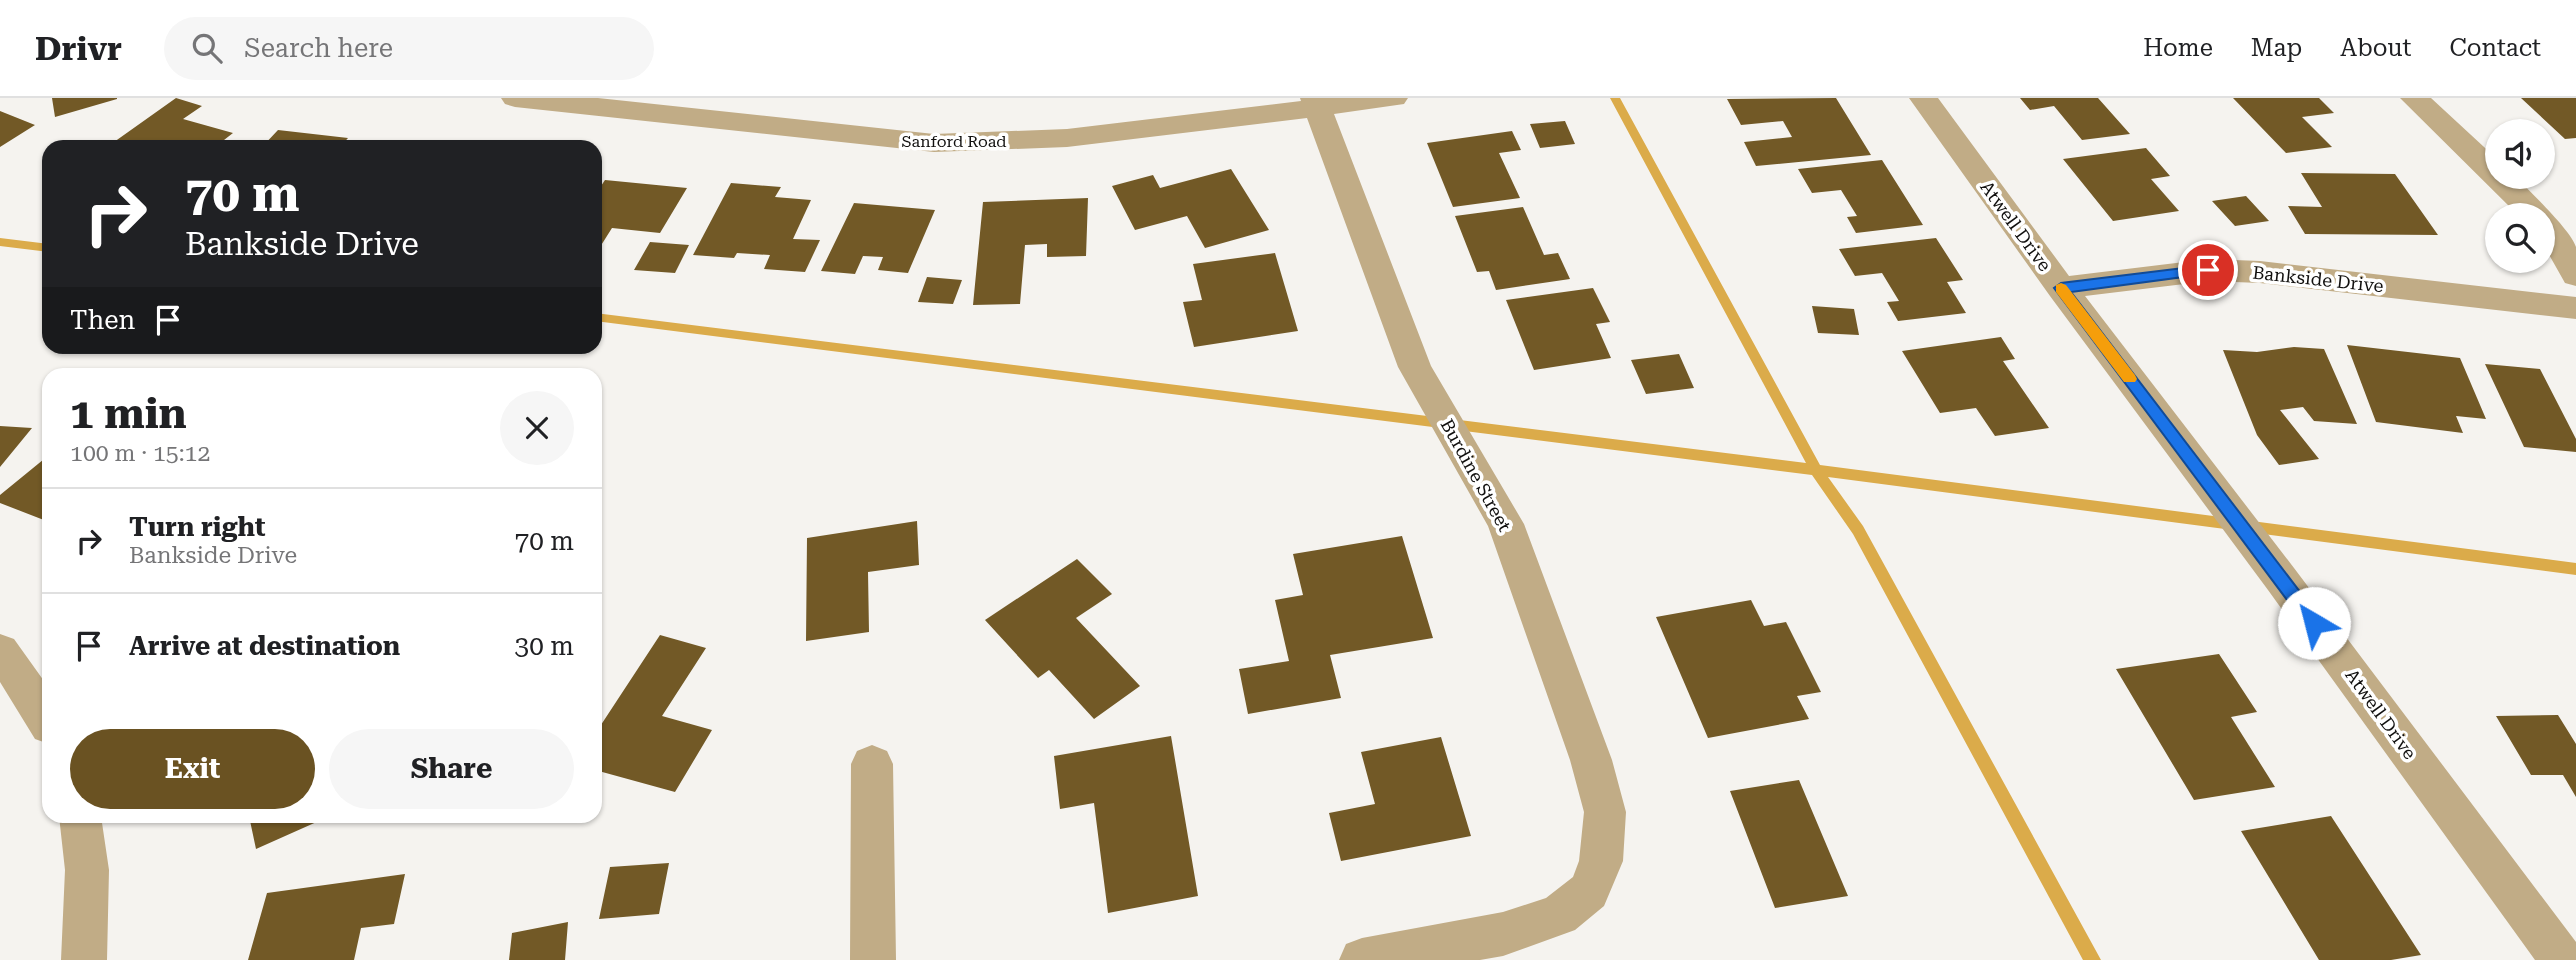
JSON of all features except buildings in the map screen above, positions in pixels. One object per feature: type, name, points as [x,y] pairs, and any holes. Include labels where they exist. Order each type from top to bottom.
[{"type":"street","name":"Sanford Road","points":[[515,98],[934,143],[1068,138],[1316,103],[1394,98]]},
{"type":"street","name":"Atwell Drive","points":[[1923,98],[2061,288],[2212,485],[2562,960]]},
{"type":"street","points":[[2414,98],[2485,164]]},
{"type":"street","name":"Burdine Street","points":[[1316,103],[1415,367],[1506,524],[1591,760],[1605,812],[1601,861],[1589,891],[1559,915],[1503,934],[1362,960]]},
{"type":"street","points":[[2510,189],[2524,203]]},
{"type":"street","points":[[2555,238],[2576,275]]},
{"type":"street","name":"Bankside Drive","points":[[2061,288],[2208,270],[2260,272],[2576,308]]},
{"type":"street","points":[[0,651],[29,690],[42,713]]},
{"type":"street","points":[[872,764],[873,960]]},
{"type":"street","points":[[82,823],[86,843],[88,917],[85,960]]},
{"type":"waterway","points":[[1615,98],[1816,470]]},
{"type":"waterway","points":[[0,242],[42,247]]},
{"type":"waterway","points":[[602,318],[1816,470]]},
{"type":"waterway","points":[[1816,470],[2576,569]]},
{"type":"waterway","points":[[1816,470],[1858,530],[2092,960]]},
{"type":"slow traffic","points":[[2061,288],[2130,379]]},
{"type":"route","points":[[2208,270],[2061,288],[2314,623]]}]
